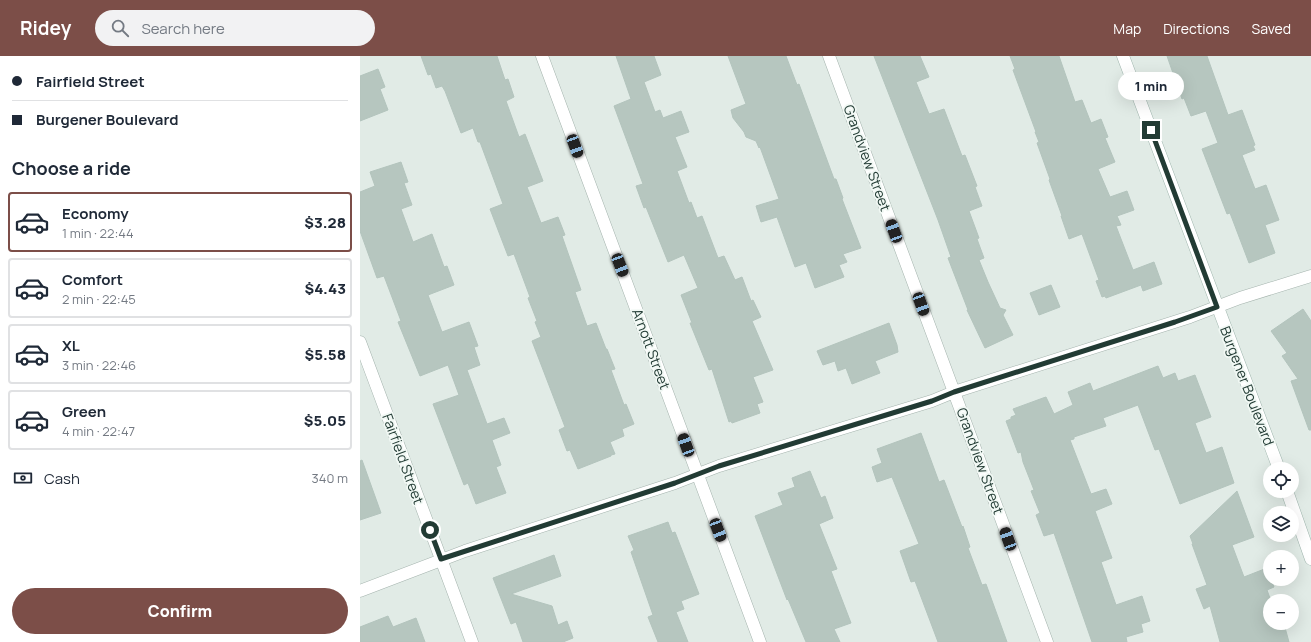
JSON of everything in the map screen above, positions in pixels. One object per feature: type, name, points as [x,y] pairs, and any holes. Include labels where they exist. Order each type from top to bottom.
[{"type":"street","name":"Arnott Street","points":[[542,56],[760,642]]},
{"type":"street","name":"Grandview Street","points":[[829,56],[1047,642]]},
{"type":"street","name":"Burgener Boulevard","points":[[1123,56],[1276,462]]},
{"type":"street","points":[[360,591],[420,569],[441,559],[675,483],[719,466],[932,401],[954,392],[1190,317],[1240,298],[1311,276]]},
{"type":"street","name":"Fairfield Street","points":[[360,342],[472,642]]},
{"type":"street","points":[[1289,498],[1311,559]]},
{"type":"building","points":[[421,56],[497,56],[505,80],[508,79],[514,97],[506,101],[519,137],[525,134],[543,181],[527,187],[541,223],[558,217],[565,235],[562,236],[581,290],[575,292],[587,326],[596,323],[615,369],[611,370],[624,405],[626,404],[634,424],[622,429],[624,436],[610,442],[615,454],[611,456],[578,469],[570,450],[567,451],[559,430],[565,427],[532,341],[541,337],[535,322],[537,321],[528,298],[530,297],[514,254],[508,256],[490,209],[503,204],[480,142],[478,142],[473,128],[461,133],[445,91],[442,86],[436,88],[431,74],[428,75]]},
{"type":"building","points":[[616,56],[654,56],[661,75],[644,82],[655,112],[660,110],[663,118],[681,111],[689,132],[675,137],[687,167],[677,171],[689,203],[691,202],[697,218],[702,216],[718,258],[724,256],[735,280],[742,277],[751,301],[753,300],[761,317],[752,321],[773,370],[753,377],[763,402],[757,404],[760,413],[732,423],[731,421],[729,422],[712,369],[709,370],[690,323],[692,323],[681,295],[698,288],[684,255],[668,262],[636,186],[643,184],[614,106],[631,99]]},
{"type":"building","points":[[728,56],[786,56],[797,85],[799,84],[861,248],[843,254],[847,262],[839,265],[844,277],[815,288],[806,263],[795,267],[777,217],[761,222],[756,206],[779,199],[760,147],[759,148],[756,141],[746,137],[733,118],[731,110],[746,104]]},
{"type":"building","points":[[874,56],[920,56],[929,77],[916,82],[929,114],[944,109],[962,156],[965,155],[977,186],[975,187],[982,206],[969,211],[979,238],[977,239],[984,258],[979,260],[1000,308],[1006,310],[1003,315],[1013,335],[985,348],[967,310],[948,258],[951,257],[938,220]]},
{"type":"building","points":[[1010,56],[1059,56],[1075,102],[1082,100],[1091,123],[1101,119],[1108,137],[1105,138],[1115,162],[1098,169],[1110,197],[1127,191],[1134,210],[1117,216],[1121,225],[1116,226],[1133,270],[1154,262],[1162,284],[1143,291],[1141,285],[1106,298],[1105,296],[1102,297],[1096,281],[1099,280],[1082,234],[1069,239],[1037,143],[1039,142],[1036,132],[1013,70],[1015,69]]},
{"type":"building","points":[[1167,56],[1207,56],[1228,115],[1242,110],[1255,145],[1253,146],[1255,150],[1242,155],[1255,189],[1266,185],[1279,220],[1265,225],[1275,253],[1249,263],[1230,213],[1227,214],[1202,149],[1218,143],[1206,111],[1191,116],[1184,98],[1182,99]]},
{"type":"building","points":[[378,69],[385,87],[380,89],[388,110],[360,121],[360,76]]},
{"type":"building","points":[[401,162],[408,182],[404,183],[412,205],[401,209],[413,242],[432,234],[444,267],[447,266],[454,285],[428,295],[442,332],[469,322],[478,346],[474,347],[480,365],[467,370],[487,424],[504,418],[510,433],[492,440],[501,465],[496,467],[506,493],[476,504],[468,483],[464,485],[433,404],[459,395],[448,365],[420,376],[398,322],[401,321],[384,276],[377,278],[360,231],[360,192],[375,186],[370,172]]},
{"type":"building","points":[[1051,285],[1060,307],[1039,315],[1030,293]]},
{"type":"building","points":[[1303,309],[1311,321],[1311,430],[1309,430],[1291,381],[1298,379],[1282,356],[1287,353],[1271,331]]},
{"type":"building","points":[[889,323],[898,352],[875,361],[880,373],[852,384],[846,368],[838,371],[835,361],[823,365],[817,351]]},
{"type":"building","points":[[1158,366],[1163,378],[1175,373],[1178,381],[1195,375],[1211,417],[1195,423],[1206,453],[1222,447],[1234,483],[1180,504],[1159,449],[1155,450],[1138,405],[1103,418],[1106,426],[1074,437],[1074,439],[1070,440],[1091,494],[1106,489],[1112,504],[1095,511],[1112,558],[1101,562],[1116,605],[1142,596],[1150,621],[1141,624],[1143,632],[1126,637],[1127,642],[1092,642],[1054,533],[1044,536],[1036,515],[1040,513],[1031,491],[1034,490],[1023,462],[1021,452],[1018,453],[1006,421],[1016,415],[1013,409],[1046,397],[1054,414],[1073,405],[1068,392],[1090,383],[1093,391]]},
{"type":"building","points":[[921,433],[939,482],[944,480],[962,527],[963,526],[970,547],[968,548],[982,585],[986,584],[1007,642],[938,642],[915,581],[911,582],[900,551],[919,544],[892,477],[877,482],[872,467],[882,463],[877,449]]},
{"type":"building","points":[[362,460],[381,513],[360,520],[360,461]]},
{"type":"building","points":[[810,471],[821,498],[825,496],[833,518],[819,524],[837,569],[831,571],[851,623],[834,629],[840,642],[806,642],[788,599],[787,600],[755,516],[783,505],[778,493],[795,487],[792,478]]},
{"type":"building","points":[[1237,491],[1254,537],[1232,545],[1244,577],[1263,570],[1263,586],[1274,587],[1267,590],[1268,594],[1263,594],[1263,630],[1286,630],[1289,642],[1220,642],[1210,606],[1204,609],[1196,589],[1207,585],[1190,536]]},
{"type":"building","points":[[668,522],[672,533],[675,532],[699,594],[681,601],[684,609],[676,612],[688,642],[658,642],[648,617],[653,615],[631,552],[634,550],[628,536]]},
{"type":"building","points":[[554,555],[561,576],[511,594],[552,606],[558,625],[567,621],[573,638],[563,642],[523,642],[516,622],[511,624],[493,578]]},
{"type":"building","points":[[388,616],[393,627],[416,618],[425,642],[360,642],[360,627]]},
{"type":"route","points":[[430,530],[441,559],[675,483],[719,466],[932,401],[954,392],[1175,322],[1217,307],[1151,130]]}]
